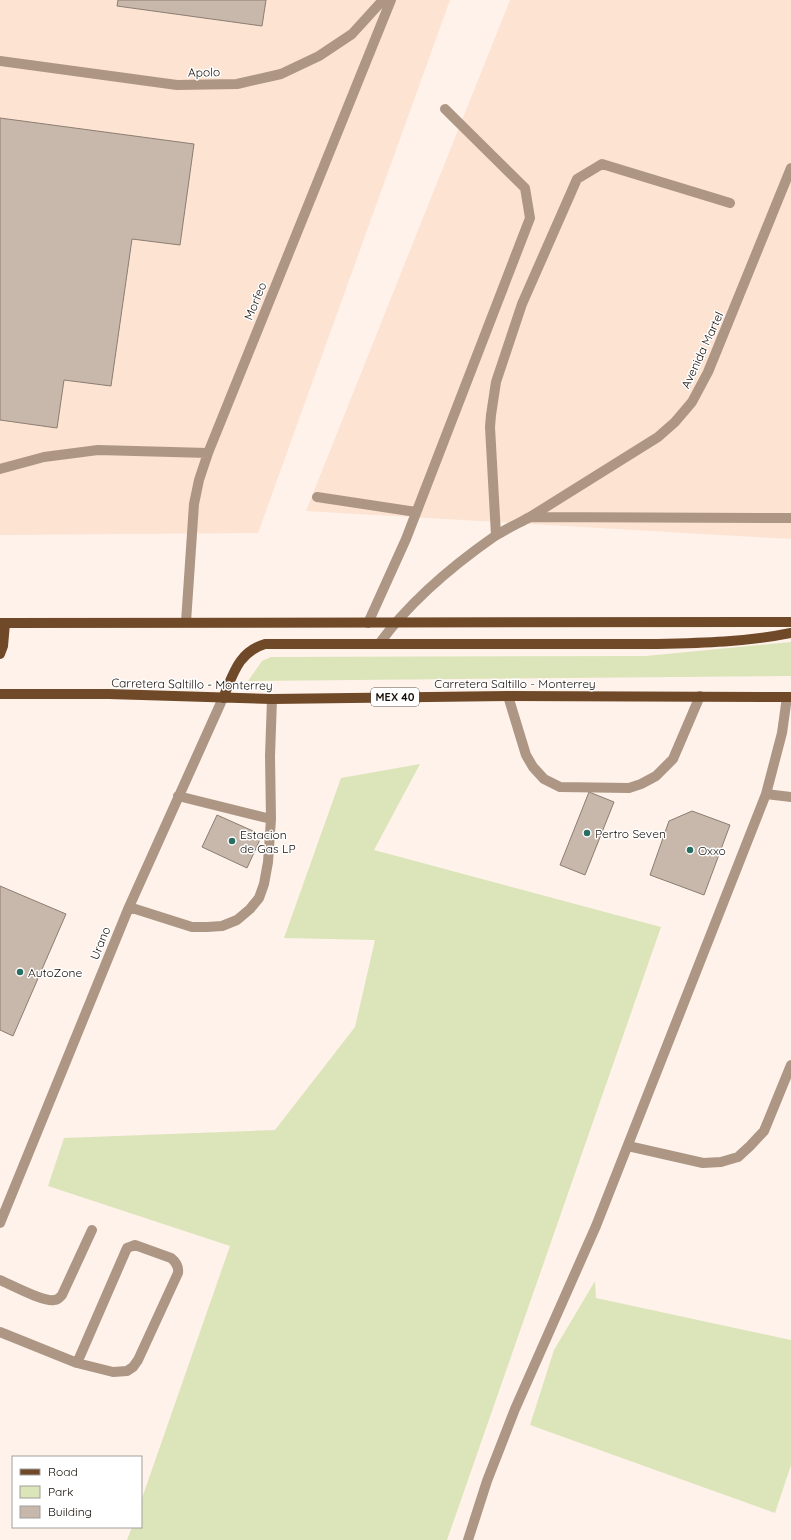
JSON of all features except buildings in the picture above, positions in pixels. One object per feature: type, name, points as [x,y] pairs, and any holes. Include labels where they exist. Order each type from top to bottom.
[{"type":"main road","points":[[0,654],[4,646],[2,623],[791,622]]},
{"type":"main road","points":[[223,698],[235,669],[241,659],[256,647],[275,644],[657,644],[731,641],[791,633]]},
{"type":"main road","name":"Carretera Saltillo - Monterrey","points":[[0,694],[109,694],[272,699],[508,696],[789,697]]},
{"type":"street","name":"Apolo","points":[[0,61],[177,85],[237,84],[281,74],[319,56],[352,34],[383,0]]},
{"type":"street","name":"Morfeo","points":[[186,622],[194,504],[199,480],[208,453],[391,0]]},
{"type":"street","points":[[368,623],[406,539],[530,218],[525,188],[445,109]]},
{"type":"street","points":[[496,535],[490,427],[496,382],[522,304],[577,179],[602,164],[730,203]]},
{"type":"street","name":"Avenida Martel","points":[[379,644],[394,623],[442,576],[496,535],[530,517],[658,437],[675,422],[692,402],[711,365],[791,168]]},
{"type":"street","points":[[0,469],[44,457],[98,450],[208,453]]},
{"type":"street","points":[[317,496],[416,512]]},
{"type":"street","points":[[530,517],[791,518]]},
{"type":"street","points":[[508,696],[526,755],[533,767],[544,779],[560,787],[629,788],[641,784],[656,776],[673,759],[700,696]]},
{"type":"street","points":[[468,1540],[487,1481],[515,1409],[596,1226],[766,794],[782,733],[789,697]]},
{"type":"street","name":"Urano","points":[[0,1223],[129,907],[223,698]]},
{"type":"street","points":[[129,907],[192,926],[222,926],[237,920],[250,909],[259,898],[264,884],[268,862],[271,819],[270,756],[272,699]]},
{"type":"street","points":[[766,794],[791,797]]},
{"type":"street","points":[[178,796],[271,819]]},
{"type":"street","points":[[628,1146],[703,1163],[721,1162],[738,1157],[764,1131],[791,1065]]},
{"type":"street","points":[[0,1280],[44,1299],[58,1299],[62,1295],[92,1230]]},
{"type":"street","points":[[0,1332],[78,1363],[113,1372],[127,1371],[133,1367],[138,1360],[178,1273],[175,1261],[171,1258],[135,1246],[126,1248],[78,1363]]},
{"type":"shaded area","points":[[0,0],[450,0],[258,533],[0,535]]},
{"type":"shaded area","points":[[510,0],[791,0],[791,539],[306,511]]},
{"type":"green space","points":[[791,642],[791,676],[248,681],[262,661],[271,657],[646,656]]},
{"type":"green space","points":[[420,764],[374,850],[661,927],[447,1540],[127,1540],[132,1528],[142,1528],[142,1498],[230,1246],[48,1186],[64,1138],[275,1130],[355,1027],[375,940],[284,938],[341,778]]},
{"type":"green space","points":[[595,1281],[596,1298],[791,1340],[791,1465],[775,1513],[530,1425],[554,1350]]},
{"type":"place","name":"Pertro Seven","points":[[587,833]]},
{"type":"place","name":"Estacion de Gas LP","points":[[232,841]]},
{"type":"place","name":"Oxxo","points":[[690,850]]},
{"type":"place","name":"AutoZone","points":[[20,972]]}]
